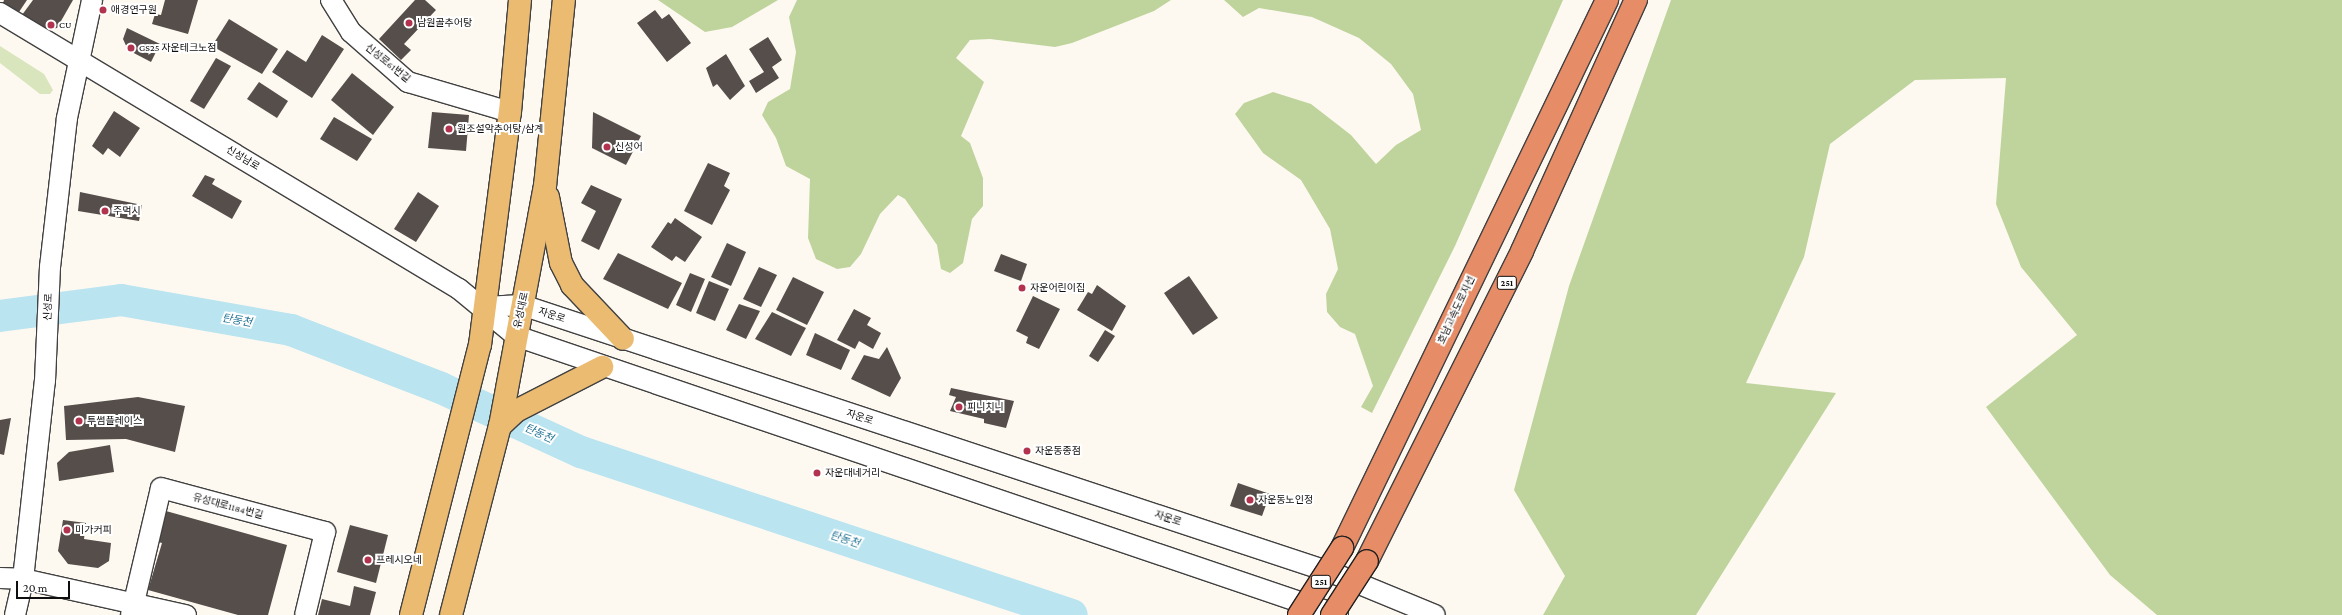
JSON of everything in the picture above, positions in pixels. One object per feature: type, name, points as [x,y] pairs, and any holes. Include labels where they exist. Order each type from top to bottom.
[{"type":"highway","name":"호남고속도로지선","points":[[1299,615],[1342,548],[1607,0]]},
{"type":"highway","name":"251","points":[[1332,615],[1367,561],[1522,251],[1636,0]]},
{"type":"main road","points":[[411,615],[454,455],[480,345],[510,112],[520,0]]},
{"type":"main road","name":"유성대로","points":[[451,615],[487,471],[500,426],[514,359],[516,336],[546,186],[564,0]]},
{"type":"main road","points":[[546,186],[561,263],[572,285],[623,339]]},
{"type":"main road","points":[[500,426],[516,411],[602,366]]},
{"type":"street","name":"신성로","points":[[15,615],[23,579],[45,381],[50,267],[78,60],[92,0]]},
{"type":"street","name":"신성로61번길","points":[[331,0],[351,32],[408,82],[510,112]]},
{"type":"street","name":"신성남로","points":[[0,13],[485,307]]},
{"type":"street","name":"자운로","points":[[485,307],[522,305],[1333,573],[1435,615]]},
{"type":"street","points":[[485,307],[516,336],[1338,615]]},
{"type":"street","name":"유성대로1184번길","points":[[132,608],[161,488],[325,532],[305,615]]},
{"type":"street","points":[[0,578],[23,579],[132,608],[186,615]]},
{"type":"green space","points":[[658,0],[778,0],[732,27],[705,32]]},
{"type":"green space","points":[[797,0],[1171,0],[1154,11],[1072,43],[1055,47],[990,39],[970,40],[956,58],[984,82],[961,136],[970,143],[983,178],[983,206],[972,219],[963,263],[950,273],[941,269],[937,245],[905,199],[898,195],[880,214],[861,254],[850,267],[837,269],[816,259],[808,238],[810,179],[786,166],[776,138],[762,115],[768,102],[790,89],[796,52],[789,17]]},
{"type":"green space","points":[[1224,0],[1563,0],[1455,246],[1372,413],[1361,407],[1373,386],[1355,334],[1340,327],[1327,312],[1326,294],[1338,269],[1330,229],[1301,180],[1263,153],[1235,114],[1244,103],[1273,92],[1311,104],[1351,135],[1376,164],[1396,145],[1421,130],[1413,94],[1391,64],[1359,38],[1312,17],[1259,8],[1243,17]]},
{"type":"green space","points":[[1671,0],[2342,0],[2342,615],[2157,615],[2110,575],[1986,407],[2077,335],[2021,267],[1996,204],[2006,78],[1915,80],[1830,144],[1804,257],[1746,383],[1836,393],[1696,615],[1543,615],[1565,576],[1514,490],[1569,286]]},
{"type":"green space","points":[[0,46],[44,74],[53,90],[50,94],[40,94],[0,63]]},
{"type":"building","points":[[4,0],[27,0],[19,12],[3,3]]},
{"type":"building","points":[[33,0],[73,0],[57,28],[46,30],[22,15]]},
{"type":"building","points":[[165,0],[198,0],[188,34],[152,24],[155,14],[161,15]]},
{"type":"building","points":[[415,0],[425,0],[436,10],[404,44],[411,50],[401,60],[379,39]]},
{"type":"building","points":[[655,10],[662,19],[669,14],[691,43],[667,62],[637,23]]},
{"type":"building","points":[[229,19],[278,49],[262,74],[212,46]]},
{"type":"building","points":[[127,28],[160,44],[151,62],[128,50],[123,39]]},
{"type":"building","points":[[322,35],[344,49],[312,98],[272,72],[287,50],[306,62]]},
{"type":"building","points":[[768,37],[782,60],[772,67],[779,78],[756,93],[749,81],[764,72],[749,49]]},
{"type":"building","points":[[726,54],[745,86],[730,100],[717,84],[713,87],[706,68]]},
{"type":"building","points":[[216,58],[231,66],[204,109],[190,101]]},
{"type":"building","points":[[352,73],[394,107],[373,135],[331,100]]},
{"type":"building","points":[[259,82],[288,101],[277,118],[247,99]]},
{"type":"building","points":[[114,111],[140,128],[120,157],[108,148],[103,155],[92,146]]},
{"type":"building","points":[[432,112],[469,115],[466,151],[428,148]]},
{"type":"building","points":[[593,112],[641,136],[626,165],[592,148]]},
{"type":"building","points":[[334,117],[372,139],[357,161],[320,139]]},
{"type":"building","points":[[708,163],[730,173],[724,186],[730,190],[712,225],[684,211]]},
{"type":"building","points":[[205,175],[215,179],[212,184],[242,201],[232,219],[192,196]]},
{"type":"building","points":[[591,185],[622,199],[599,250],[581,241],[596,211],[581,203]]},
{"type":"building","points":[[80,192],[142,205],[139,221],[78,211]]},
{"type":"building","points":[[418,192],[439,206],[416,242],[394,229]]},
{"type":"building","points":[[675,218],[702,237],[685,262],[676,256],[672,261],[651,247],[668,222],[671,224]]},
{"type":"building","points":[[727,243],[746,252],[731,286],[711,277]]},
{"type":"building","points":[[618,253],[682,283],[668,309],[603,279]]},
{"type":"building","points":[[1001,254],[1027,264],[1021,281],[994,271]]},
{"type":"building","points":[[759,267],[777,275],[761,307],[743,299]]},
{"type":"building","points":[[690,273],[705,279],[691,312],[676,305]]},
{"type":"building","points":[[1189,276],[1218,318],[1193,335],[1164,293]]},
{"type":"building","points":[[793,277],[824,292],[807,325],[776,310]]},
{"type":"building","points":[[709,281],[729,289],[715,321],[696,313]]},
{"type":"building","points":[[1097,285],[1126,306],[1112,331],[1077,310],[1088,292],[1092,294]]},
{"type":"building","points":[[1033,296],[1060,309],[1039,349],[1026,343],[1028,337],[1016,331]]},
{"type":"building","points":[[739,304],[760,311],[746,339],[726,330]]},
{"type":"building","points":[[854,309],[871,318],[867,325],[881,333],[873,349],[859,341],[855,349],[837,340]]},
{"type":"building","points":[[772,312],[806,328],[791,356],[755,339]]},
{"type":"building","points":[[1105,330],[1115,336],[1098,362],[1089,356]]},
{"type":"building","points":[[815,333],[850,350],[841,370],[806,355]]},
{"type":"building","points":[[887,347],[901,378],[890,397],[851,379],[864,355],[879,359]]},
{"type":"building","points":[[951,388],[1014,401],[1006,428],[984,423],[984,419],[950,411],[956,397],[949,395]]},
{"type":"building","points":[[138,397],[185,406],[175,452],[126,439],[66,440],[64,406]]},
{"type":"building","points":[[11,418],[4,455],[0,454],[0,420]]},
{"type":"building","points":[[110,445],[114,472],[59,481],[57,463],[69,452]]},
{"type":"building","name":"자운동노인정","points":[[1238,483],[1270,494],[1262,516],[1230,506]]},
{"type":"building","points":[[166,511],[287,545],[268,615],[238,615],[148,590],[162,543],[154,541]]},
{"type":"building","points":[[63,520],[86,523],[84,539],[111,543],[109,561],[98,568],[68,564],[58,551]]},
{"type":"building","points":[[350,525],[388,535],[376,583],[337,572]]},
{"type":"building","points":[[354,586],[376,592],[370,615],[318,615],[322,599],[350,606]]},
{"type":"waterway","name":"탄동천","points":[[0,316],[121,300],[291,330],[441,388],[581,452],[1072,615]]},
{"type":"place","name":"애경연구원","points":[[103,10]]},
{"type":"place","name":"남원골추어탕","points":[[409,23]]},
{"type":"place","name":"CU","points":[[51,25]]},
{"type":"place","name":"GS25 자운테크노점","points":[[131,48]]},
{"type":"place","name":"원조설악추어탕/삼계","points":[[449,129]]},
{"type":"place","name":"신성어","points":[[607,147]]},
{"type":"place","name":"주먹시","points":[[105,211]]},
{"type":"place","name":"자운어린이집","points":[[1022,288]]},
{"type":"place","name":"피니치니","points":[[959,407]]},
{"type":"place","name":"투썸플레이스","points":[[79,421]]},
{"type":"place","name":"자운동종점","points":[[1027,451]]},
{"type":"place","name":"자운대네거리","points":[[817,473]]},
{"type":"place","name":"자운동노인정","points":[[1250,500]]},
{"type":"place","name":"미가커피","points":[[67,530]]},
{"type":"place","name":"프레시오네","points":[[368,560]]}]
